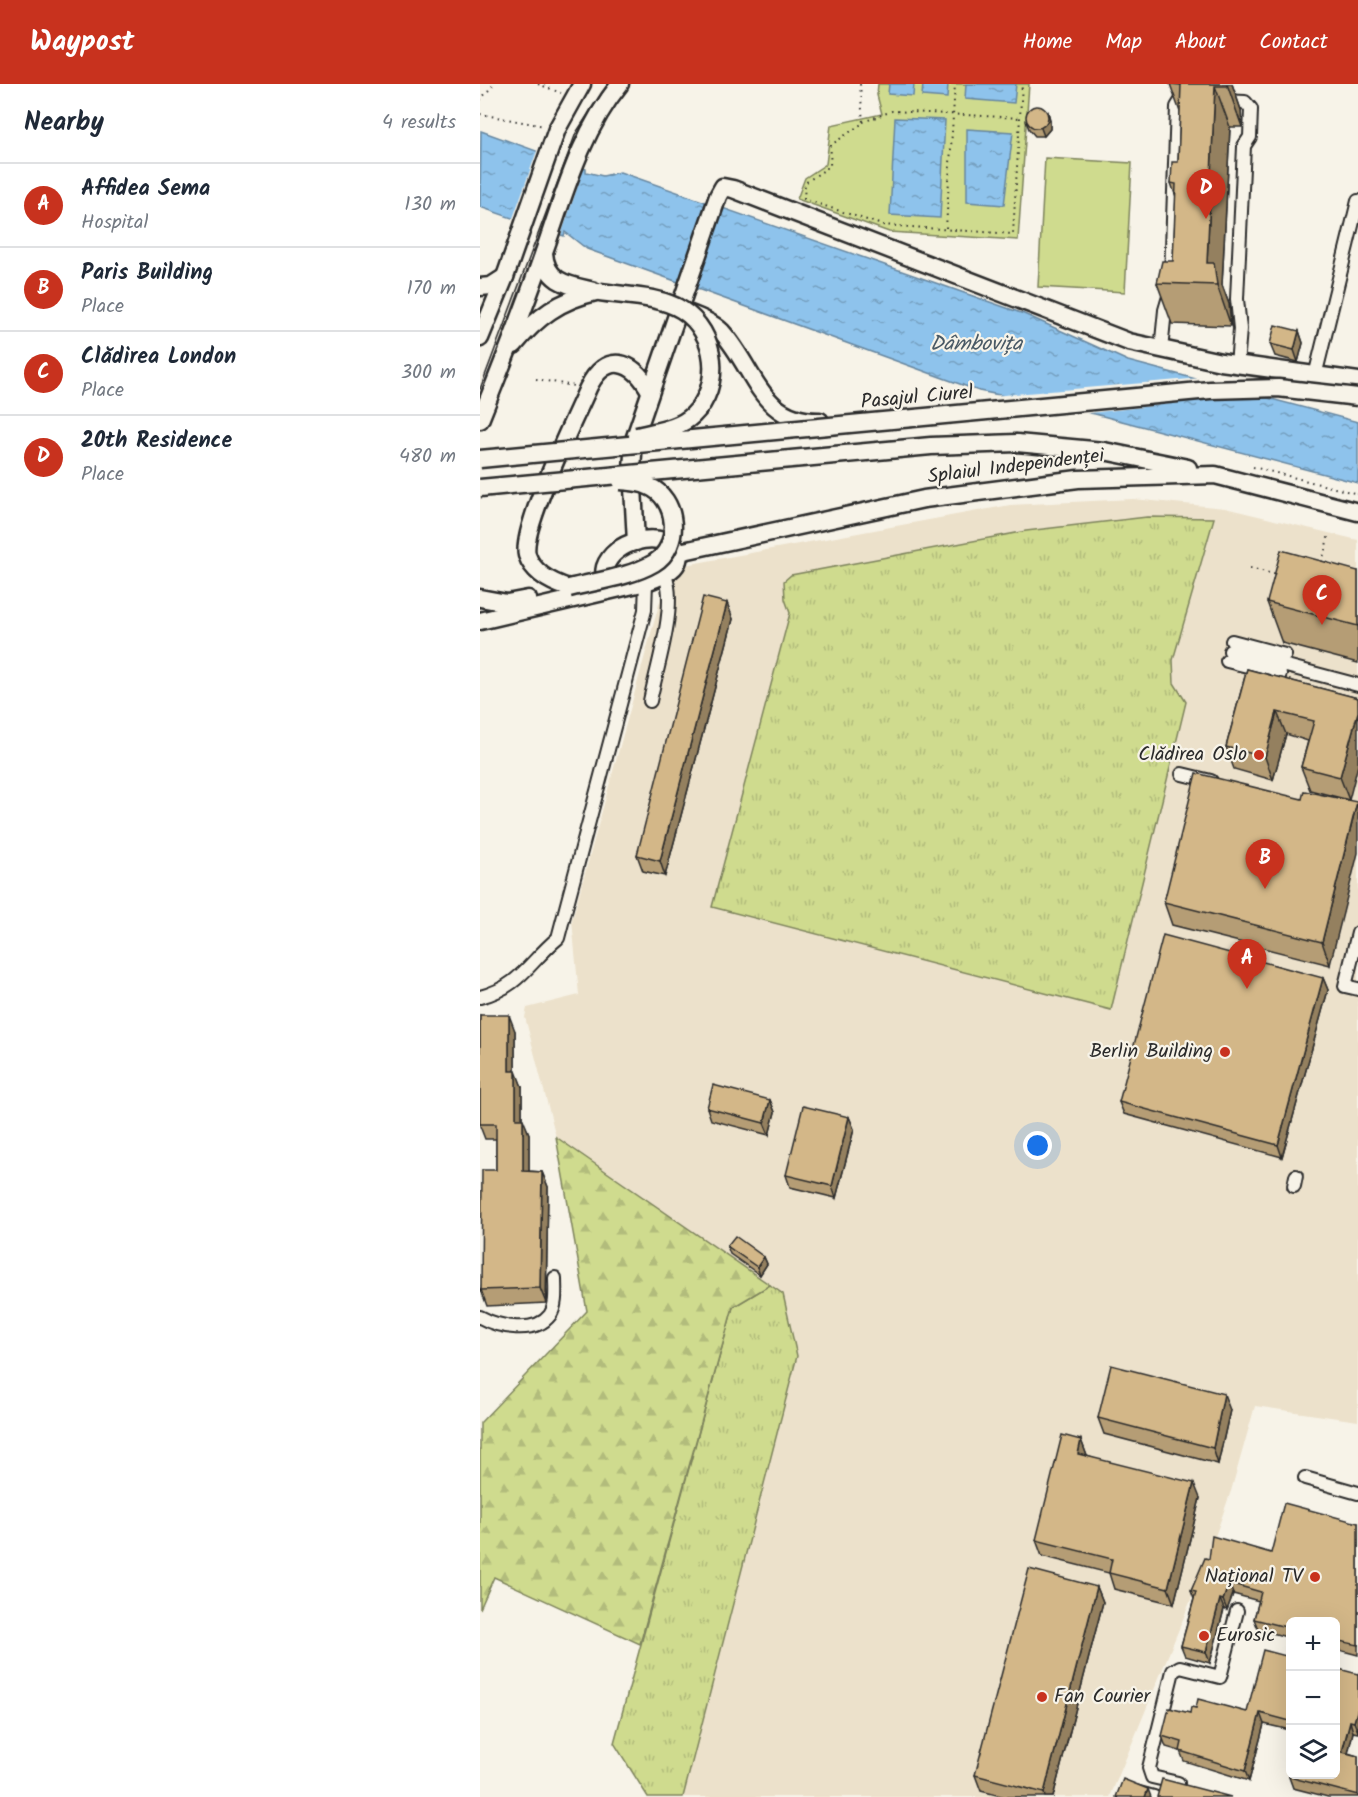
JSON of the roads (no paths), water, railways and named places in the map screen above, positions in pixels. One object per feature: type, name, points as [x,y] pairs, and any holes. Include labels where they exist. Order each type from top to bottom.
[{"type":"main road","points":[[480,338],[505,277],[551,135],[582,84]]},
{"type":"main road","points":[[480,420],[580,151],[600,110],[620,84]]},
{"type":"main road","points":[[636,542],[632,449],[686,285],[723,187],[1110,335],[1161,350],[1237,365],[1358,381]]},
{"type":"main road","points":[[544,252],[547,268],[554,278],[598,292],[662,302],[704,319],[722,333],[781,414],[798,420],[850,421],[862,424]]},
{"type":"main road","points":[[480,287],[491,286],[505,277]]},
{"type":"main road","points":[[506,355],[543,314],[573,297],[598,292]]},
{"type":"main road","points":[[596,448],[676,426],[692,417],[700,407],[713,378],[712,355],[702,331],[685,312]]},
{"type":"main road","points":[[569,588],[552,582],[533,567],[528,557],[526,538],[588,387],[599,370],[606,366],[619,364],[637,372],[650,392]]},
{"type":"main road","name":"Pasajul Ciurel","points":[[480,459],[1235,388],[1294,388],[1358,397]]},
{"type":"main road","points":[[480,488],[931,446],[1017,443],[1104,452],[1215,475]]},
{"type":"main road","name":"Splaiul Independenței","points":[[679,552],[924,499],[984,489],[1078,479],[1215,475],[1358,512]]},
{"type":"main road","points":[[480,598],[507,603],[629,573],[654,563],[668,549],[673,532],[668,506],[658,492],[649,486],[578,478]]},
{"type":"main road","points":[[480,621],[646,582],[664,574],[676,565],[679,552],[672,544],[662,540],[636,542],[622,548],[609,559],[604,572],[607,591]]},
{"type":"street","points":[[1161,350],[1165,310],[1170,297],[1177,107],[1182,99],[1245,102],[1251,109],[1250,136],[1244,146],[1237,299],[1240,329],[1237,365]]},
{"type":"street","points":[[1315,376],[1358,201]]},
{"type":"street","points":[[650,701],[669,602],[669,583],[664,574]]},
{"type":"street","points":[[480,996],[499,992],[515,983],[538,955],[558,938],[645,610],[646,582]]},
{"type":"street","points":[[1230,651],[1285,655]]},
{"type":"street","points":[[1230,651],[1280,674]]},
{"type":"street","points":[[1230,651],[1358,685]]},
{"type":"street","points":[[1182,774],[1225,784]]},
{"type":"street","points":[[1358,933],[1345,986],[1358,989]]},
{"type":"street","points":[[480,1317],[501,1326],[517,1327],[540,1323],[549,1315],[554,1304],[555,1278]]},
{"type":"street","points":[[1305,1478],[1358,1492]]},
{"type":"street","points":[[1190,1786],[1152,1777],[1149,1773],[1173,1671],[1180,1667],[1220,1677],[1237,1611]]},
{"type":"street","points":[[1125,1797],[1128,1790],[1154,1797]]},
{"type":"water","points":[[889,84],[914,84],[913,96],[888,94]]},
{"type":"water","points":[[923,84],[948,84],[947,98],[922,96]]},
{"type":"water","points":[[966,84],[1016,84],[1014,103],[965,99]]},
{"type":"water","points":[[895,118],[945,120],[940,218],[890,215]]},
{"type":"water","points":[[967,129],[1013,132],[1004,205],[967,202]]},
{"type":"water","name":"Dâmbovița","points":[[481,131],[586,169],[586,172],[603,176],[620,172],[1024,314],[1128,361],[1358,422],[1358,483],[1095,414],[979,391],[587,249],[565,232],[564,236],[480,207]]},
{"type":"tram line","points":[[480,389],[576,133],[608,84]]},
{"type":"place","name":"20th Residence","points":[[1206,219]]},
{"type":"place","name":"Clădirea London","points":[[1322,625]]},
{"type":"place","name":"Clădirea Oslo","points":[[1259,755]]},
{"type":"place","name":"Paris Building","points":[[1265,889]]},
{"type":"place","name":"Affidea Sema","points":[[1247,989]]},
{"type":"place","name":"Berlin Building","points":[[1225,1052]]},
{"type":"place","name":"Național TV","points":[[1315,1577]]},
{"type":"place","name":"Eurosic","points":[[1204,1636]]},
{"type":"place","name":"Fan Courier","points":[[1042,1697]]}]
